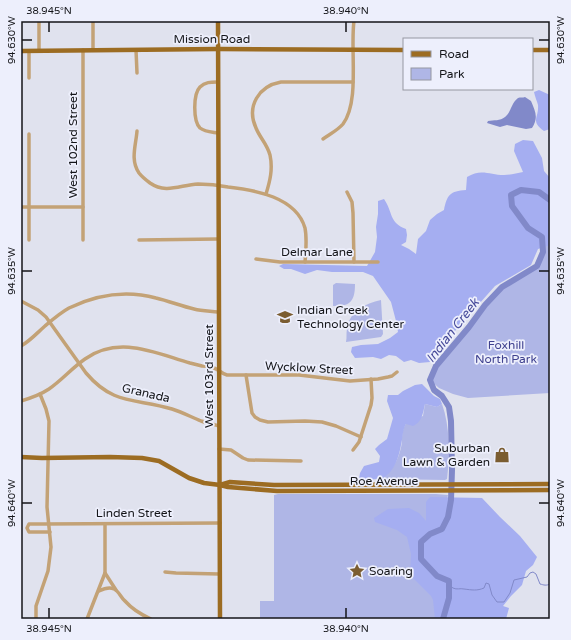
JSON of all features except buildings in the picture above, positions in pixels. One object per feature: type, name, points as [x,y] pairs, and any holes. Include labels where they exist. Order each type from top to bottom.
[{"type":"main road","name":"West 103rd Street","points":[[218,21],[220,619]]},
{"type":"main road","name":"Mission Road","points":[[21,51],[218,49],[403,50]]},
{"type":"main road","points":[[533,50],[550,50]]},
{"type":"main road","name":"Roe Avenue","points":[[21,457],[110,457],[152,459],[159,461],[189,478],[209,484],[230,482],[274,485],[550,484]]},
{"type":"main road","name":"Roe Avenue","points":[[220,484],[228,488],[277,491],[550,490]]},
{"type":"main road","points":[[360,491],[362,485]]},
{"type":"street","points":[[39,21],[39,51]]},
{"type":"street","points":[[93,21],[93,50]]},
{"type":"street","points":[[323,138],[339,128],[349,112],[353,82],[354,21]]},
{"type":"street","name":"West 102nd Street","points":[[83,50],[83,240]]},
{"type":"street","points":[[136,50],[137,73]]},
{"type":"street","points":[[29,51],[29,78]]},
{"type":"street","points":[[218,82],[206,83],[201,86],[198,89],[195,98],[195,117],[198,125],[205,131],[218,133]]},
{"type":"street","points":[[266,194],[270,180],[271,163],[267,146],[256,129],[252,114],[254,104],[260,93],[268,86],[281,82],[353,82]]},
{"type":"street","points":[[137,131],[134,162],[139,174],[146,181],[155,186],[168,189],[198,184],[252,190],[266,194],[285,203],[300,217],[305,228],[305,262]]},
{"type":"street","points":[[29,134],[29,240]]},
{"type":"street","points":[[347,192],[352,202],[354,262]]},
{"type":"street","points":[[21,207],[83,207]]},
{"type":"street","points":[[139,240],[218,239]]},
{"type":"street","name":"Delmar Lane","points":[[256,259],[280,262],[378,262]]},
{"type":"street","points":[[21,346],[68,309],[88,300],[109,295],[129,294],[149,296],[193,309],[218,312]]},
{"type":"street","points":[[21,301],[38,310],[46,317],[80,363]]},
{"type":"street","name":"Wycklow Street","points":[[21,401],[40,394],[53,386],[93,354],[121,347],[131,347],[151,351],[193,364],[215,368],[222,374],[228,375],[299,375],[350,381],[388,377],[397,372]]},
{"type":"street","name":"Granada","points":[[80,363],[92,380],[114,395],[129,401],[173,409],[202,421],[219,426]]},
{"type":"street","points":[[246,375],[252,413],[260,420],[268,422],[305,420],[322,422],[336,426],[361,437]]},
{"type":"street","points":[[354,450],[361,437],[371,405],[371,379]]},
{"type":"street","points":[[36,619],[36,606],[45,580],[51,547],[47,507],[49,421],[40,394]]},
{"type":"street","points":[[219,449],[231,450],[248,460],[301,461]]},
{"type":"street","name":"Linden Street","points":[[50,532],[29,532],[27,528],[29,524],[220,523]]},
{"type":"street","points":[[87,619],[105,573],[105,524]]},
{"type":"street","points":[[165,572],[219,574]]},
{"type":"street","points":[[105,573],[116,590],[130,606],[142,617],[152,619]]},
{"type":"street","points":[[99,591],[111,588],[116,590]]},
{"type":"green space","name":"Foxhill North Park","points":[[550,200],[550,393],[468,398],[439,388],[430,380],[436,366],[469,327],[485,305],[502,287],[537,266],[543,252],[542,237]]},
{"type":"green space","points":[[336,283],[355,284],[353,299],[347,304],[333,306],[333,285]]},
{"type":"green space","points":[[381,300],[383,334],[381,337],[346,342],[351,317],[364,306]]},
{"type":"green space","points":[[425,404],[437,407],[442,404],[445,413],[449,441],[447,479],[378,479],[383,477],[392,469],[401,447],[402,433],[406,424],[423,416]]},
{"type":"green space","points":[[274,495],[448,495],[435,581],[437,619],[260,619],[260,601],[274,601]]},
{"type":"shaded area","points":[[539,90],[550,95],[550,129],[544,131],[537,125],[536,122],[538,105],[534,92]]},
{"type":"shaded area","points":[[525,97],[531,101],[536,114],[532,128],[526,129],[507,125],[500,127],[487,123],[488,121],[499,120],[505,117],[516,100]]},
{"type":"shaded area","points":[[523,140],[533,141],[542,158],[544,171],[550,178],[550,245],[538,249],[531,265],[495,286],[430,362],[419,363],[411,360],[404,362],[396,356],[389,355],[381,359],[373,357],[355,358],[351,352],[352,347],[378,344],[398,332],[391,302],[373,276],[363,272],[332,272],[317,270],[305,274],[291,269],[284,269],[279,266],[283,264],[367,266],[375,252],[378,201],[384,199],[394,220],[401,227],[406,229],[406,242],[401,245],[416,254],[418,239],[426,231],[430,220],[444,210],[446,201],[450,195],[456,191],[466,190],[467,177],[481,172],[504,175],[523,172],[514,151],[515,144]]},
{"type":"shaded area","points":[[422,384],[434,396],[440,399],[442,404],[437,407],[425,404],[422,417],[418,422],[413,426],[406,424],[397,461],[388,475],[378,479],[359,479],[360,473],[364,466],[379,462],[380,456],[375,449],[387,439],[393,418],[387,401],[388,395],[398,395],[415,385]]},
{"type":"shaded area","points":[[430,497],[482,498],[520,536],[537,557],[533,565],[526,571],[522,585],[503,606],[509,608],[506,619],[435,619],[433,600],[431,596],[410,575],[411,554],[407,537],[397,530],[375,522],[374,518],[388,509],[409,508],[419,513],[426,521],[426,502]]},
{"type":"waterway","name":"Indian Creek","points":[[443,619],[449,598],[449,581],[437,576],[421,559],[421,542],[430,534],[442,529],[448,517],[451,500],[452,470],[451,421],[449,407],[442,396],[434,390],[430,380],[436,366],[469,327],[485,305],[502,287],[537,266],[543,252],[542,237],[528,228],[512,206],[511,195],[521,190],[539,192],[550,200]]},
{"type":"waterway","points":[[449,583],[454,589],[474,590],[484,588],[486,583],[489,584],[492,595],[497,602],[504,602],[510,593],[514,580],[527,577],[530,573],[533,572],[536,574],[540,584],[550,584]]},
{"type":"place","name":"Indian Creek Technology Center","points":[[285,317]]},
{"type":"place","name":"Suburban Lawn & Garden","points":[[502,455]]},
{"type":"place","name":"Soaring","points":[[357,571]]}]
